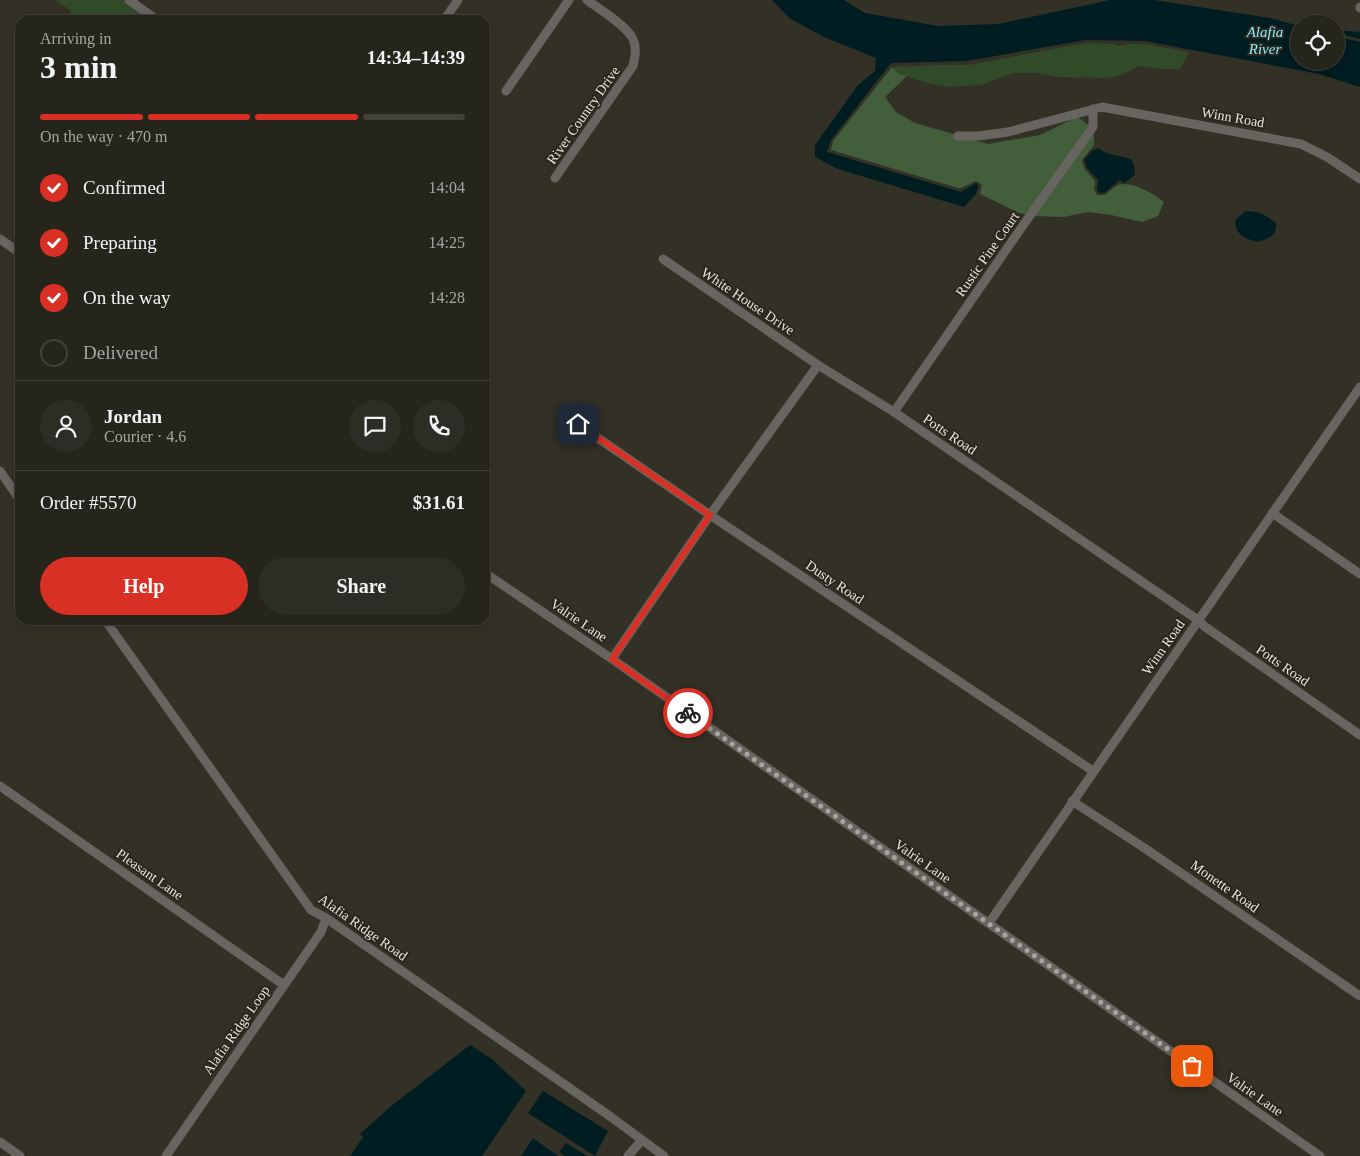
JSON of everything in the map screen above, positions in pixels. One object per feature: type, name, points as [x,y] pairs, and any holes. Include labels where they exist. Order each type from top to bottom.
[{"type":"street","points":[[129,0],[150,15]]},
{"type":"street","points":[[448,15],[458,0]]},
{"type":"street","points":[[506,91],[569,0]]},
{"type":"street","name":"River Country Drive","points":[[556,178],[633,66],[636,54],[633,38],[620,24],[587,0]]},
{"type":"street","name":"Winn Road","points":[[958,136],[980,136],[1008,132],[1102,107],[1301,144],[1327,157],[1360,179]]},
{"type":"street","name":"Rustic Pine Court","points":[[894,412],[1093,127],[1093,109]]},
{"type":"street","points":[[0,239],[15,250]]},
{"type":"street","name":"White House Drive","points":[[663,259],[818,365]]},
{"type":"street","points":[[612,659],[710,515],[818,365]]},
{"type":"street","name":"Potts Road","points":[[818,365],[894,412],[1198,620],[1360,734]]},
{"type":"street","name":"Winn Road","points":[[989,923],[1360,387]]},
{"type":"street","name":"Dusty Road","points":[[563,414],[710,515],[1093,771]]},
{"type":"street","points":[[0,472],[15,493]]},
{"type":"street","points":[[1272,512],[1360,574]]},
{"type":"street","name":"Valrie Lane","points":[[490,576],[612,659],[1320,1156]]},
{"type":"street","name":"Alafia Ridge Road","points":[[109,625],[311,910],[326,918],[664,1156]]},
{"type":"street","name":"Pleasant Lane","points":[[0,786],[284,985]]},
{"type":"street","name":"Monette Road","points":[[1072,801],[1143,847],[1360,996]]},
{"type":"street","name":"Alafia Ridge Loop","points":[[166,1156],[321,932],[326,918]]},
{"type":"street","points":[[628,1156],[642,1140]]},
{"type":"street","points":[[0,1142],[20,1156]]},
{"type":"green space","points":[[55,0],[123,0],[144,15],[70,15],[70,10]]},
{"type":"green space","points":[[1086,43],[1120,46],[1145,44],[1189,52],[1180,69],[1139,66],[1122,75],[1108,78],[1058,77],[1038,73],[1013,73],[982,85],[947,87],[899,74],[892,67],[968,65]]},
{"type":"green space","points":[[892,67],[899,74],[907,76],[885,97],[896,112],[915,123],[988,144],[1040,135],[1077,117],[1094,129],[1094,145],[1082,160],[1084,168],[1095,181],[1094,189],[1097,195],[1105,195],[1118,185],[1129,184],[1136,186],[1164,202],[1158,216],[1142,222],[1087,212],[1064,217],[1033,216],[1019,213],[980,194],[982,185],[976,181],[958,188],[831,150],[833,141]]},
{"type":"water","name":"Alafia River","points":[[772,0],[844,0],[865,13],[938,26],[998,24],[1110,0],[1154,0],[1270,18],[1290,24],[1290,68],[1145,41],[1085,40],[967,61],[891,63],[831,140],[827,152],[961,192],[976,183],[979,186],[976,194],[964,207],[838,169],[815,157],[815,145],[858,85],[875,71],[876,58],[824,37],[789,18]]},
{"type":"water","points":[[1345,31],[1360,32],[1360,39],[1345,35]]},
{"type":"water","name":"Alafia River","points":[[1345,38],[1360,42],[1360,87],[1319,74],[1298,70],[1345,70]]},
{"type":"water","points":[[1098,148],[1106,153],[1131,159],[1135,175],[1124,183],[1120,180],[1104,193],[1099,193],[1097,189],[1098,180],[1087,168],[1084,160],[1092,151]]},
{"type":"water","points":[[1246,211],[1262,214],[1276,223],[1274,234],[1258,242],[1241,235],[1236,228],[1236,219]]},
{"type":"water","points":[[470,1045],[492,1059],[526,1091],[482,1156],[350,1156],[363,1137],[360,1134],[390,1107]]},
{"type":"water","points":[[543,1091],[608,1131],[595,1156],[528,1113]]},
{"type":"water","points":[[533,1138],[558,1156],[521,1156]]},
{"type":"water","points":[[566,1143],[587,1156],[565,1156],[559,1152]]},
{"type":"way so far","points":[[688,713],[1192,1066]]},
{"type":"route","points":[[578,424],[710,515],[612,659],[688,713]]}]
